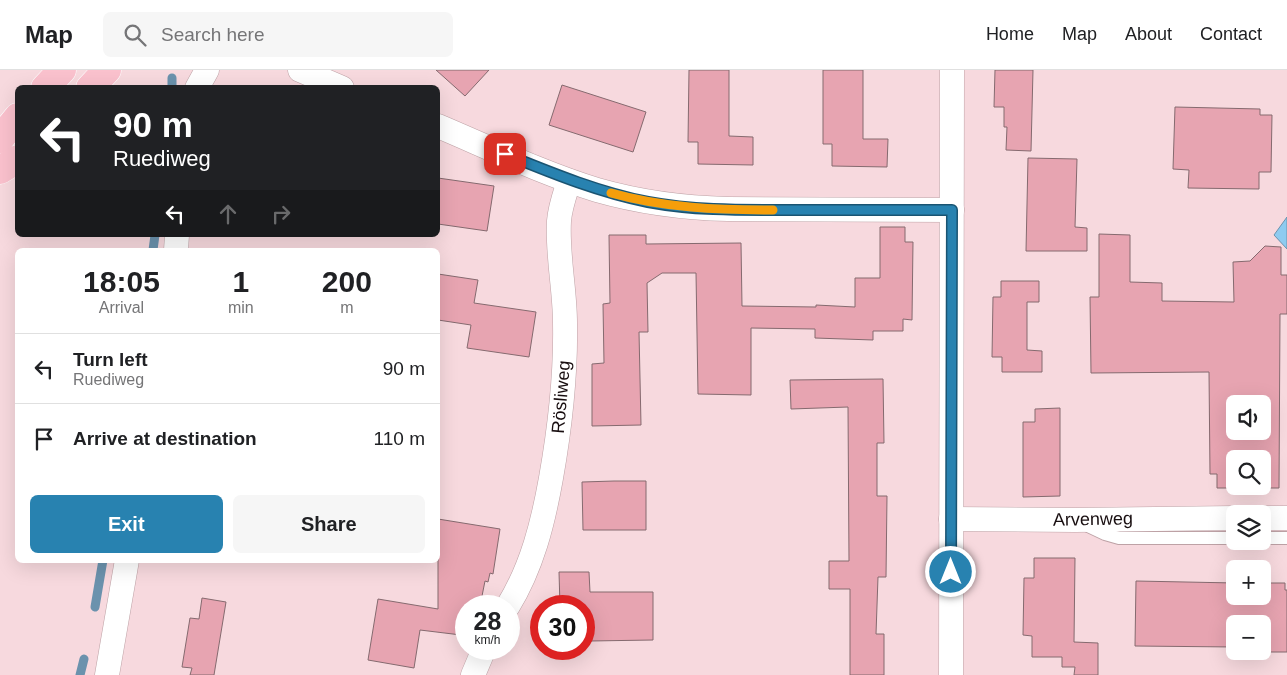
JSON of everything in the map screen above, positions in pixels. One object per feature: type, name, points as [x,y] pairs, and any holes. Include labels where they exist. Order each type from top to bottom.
[{"type":"main road","points":[[48,85],[62,70]]},
{"type":"main road","points":[[93,85],[107,70]]},
{"type":"main road","points":[[0,140],[15,121]]},
{"type":"main road","points":[[0,170],[15,161]]},
{"type":"street","points":[[199,85],[207,70]]},
{"type":"street","points":[[300,70],[335,85]]},
{"type":"street","points":[[951,675],[952,70]]},
{"type":"street","points":[[440,127],[569,181],[623,197],[650,202],[698,208],[952,210]]},
{"type":"street","name":"Rösliweg","points":[[514,595],[520,585],[538,537],[560,424],[564,379],[565,324],[559,222],[562,203],[569,181]]},
{"type":"street","name":"Arvenweg","points":[[951,519],[1226,518]]},
{"type":"street","points":[[1271,518],[1287,518]]},
{"type":"street","points":[[107,675],[126,563]]},
{"type":"street","points":[[474,675],[480,660]]},
{"type":"lane","points":[[1075,520],[1105,534],[1119,538],[1226,538]]},
{"type":"lane","points":[[1271,538],[1287,538]]},
{"type":"water","points":[[1287,217],[1287,249],[1274,235]]},
{"type":"building","points":[[436,70],[489,70],[465,96]]},
{"type":"building","points":[[689,70],[729,70],[729,136],[753,137],[753,165],[698,164],[698,142],[688,142]]},
{"type":"building","points":[[823,70],[863,70],[863,139],[888,139],[887,167],[832,166],[832,144],[823,144]]},
{"type":"building","points":[[995,70],[1033,70],[1031,151],[1006,150],[1007,127],[1004,127],[1004,107],[994,107]]},
{"type":"building","points":[[562,85],[646,112],[633,152],[549,125]]},
{"type":"building","points":[[1175,107],[1260,109],[1260,115],[1272,115],[1271,172],[1259,172],[1259,189],[1188,188],[1189,170],[1173,169]]},
{"type":"building","points":[[1028,158],[1077,159],[1075,227],[1087,228],[1087,251],[1026,251]]},
{"type":"building","points":[[440,178],[494,186],[487,231],[440,224]]},
{"type":"building","points":[[880,227],[905,227],[905,242],[913,242],[912,320],[903,319],[903,331],[873,331],[873,340],[815,338],[815,329],[751,328],[751,395],[698,394],[696,273],[662,273],[647,283],[648,332],[639,332],[641,425],[592,426],[592,364],[604,363],[603,304],[610,303],[609,235],[646,235],[646,244],[741,243],[742,306],[816,307],[816,305],[855,307],[855,278],[880,278]]},
{"type":"building","points":[[1099,234],[1130,235],[1130,282],[1162,283],[1162,301],[1234,302],[1233,262],[1250,261],[1265,246],[1281,247],[1281,275],[1287,275],[1287,314],[1280,314],[1279,488],[1271,488],[1271,450],[1226,450],[1226,488],[1217,488],[1217,474],[1210,474],[1209,372],[1091,373],[1090,297],[1099,297]]},
{"type":"building","points":[[440,274],[478,280],[474,303],[536,312],[529,357],[467,348],[471,325],[440,320]]},
{"type":"building","points":[[1001,281],[1039,281],[1039,302],[1027,302],[1027,350],[1042,351],[1042,372],[1002,372],[1002,357],[992,357],[993,297],[1001,297]]},
{"type":"building","points":[[883,379],[884,443],[877,443],[877,496],[887,496],[886,577],[878,577],[876,634],[884,634],[884,675],[850,675],[850,589],[829,589],[829,561],[849,561],[848,407],[791,409],[790,380]]},
{"type":"building","points":[[1060,408],[1060,496],[1023,497],[1023,422],[1035,422],[1035,409]]},
{"type":"building","points":[[646,481],[646,530],[583,530],[582,482]]},
{"type":"building","points":[[440,519],[500,529],[493,574],[490,573],[488,582],[485,581],[482,595],[455,595],[455,634],[420,630],[414,668],[368,660],[378,599],[438,609]]},
{"type":"building","points":[[1034,558],[1075,558],[1074,642],[1098,643],[1098,675],[1074,675],[1075,667],[1062,667],[1062,657],[1032,657],[1032,636],[1023,635],[1024,578],[1034,578]]},
{"type":"building","points":[[559,572],[589,572],[590,592],[653,592],[653,640],[595,641],[595,595],[560,595]]},
{"type":"building","points":[[1136,581],[1226,583],[1226,605],[1271,605],[1271,583],[1285,583],[1285,590],[1287,590],[1287,652],[1271,652],[1271,615],[1226,615],[1226,647],[1135,646]]},
{"type":"building","points":[[202,598],[226,602],[214,675],[190,675],[192,668],[182,667],[190,618],[199,619]]},
{"type":"waterway","points":[[172,78],[172,85]]},
{"type":"waterway","points":[[153,248],[155,237]]},
{"type":"waterway","points":[[95,607],[102,563]]},
{"type":"waterway","points":[[80,675],[84,659]]},
{"type":"slow traffic","points":[[611,193],[650,202],[687,207],[728,210],[773,210]]},
{"type":"route","points":[[505,154],[569,181],[597,190],[637,200],[675,206],[728,210],[952,210],[951,572]]}]
